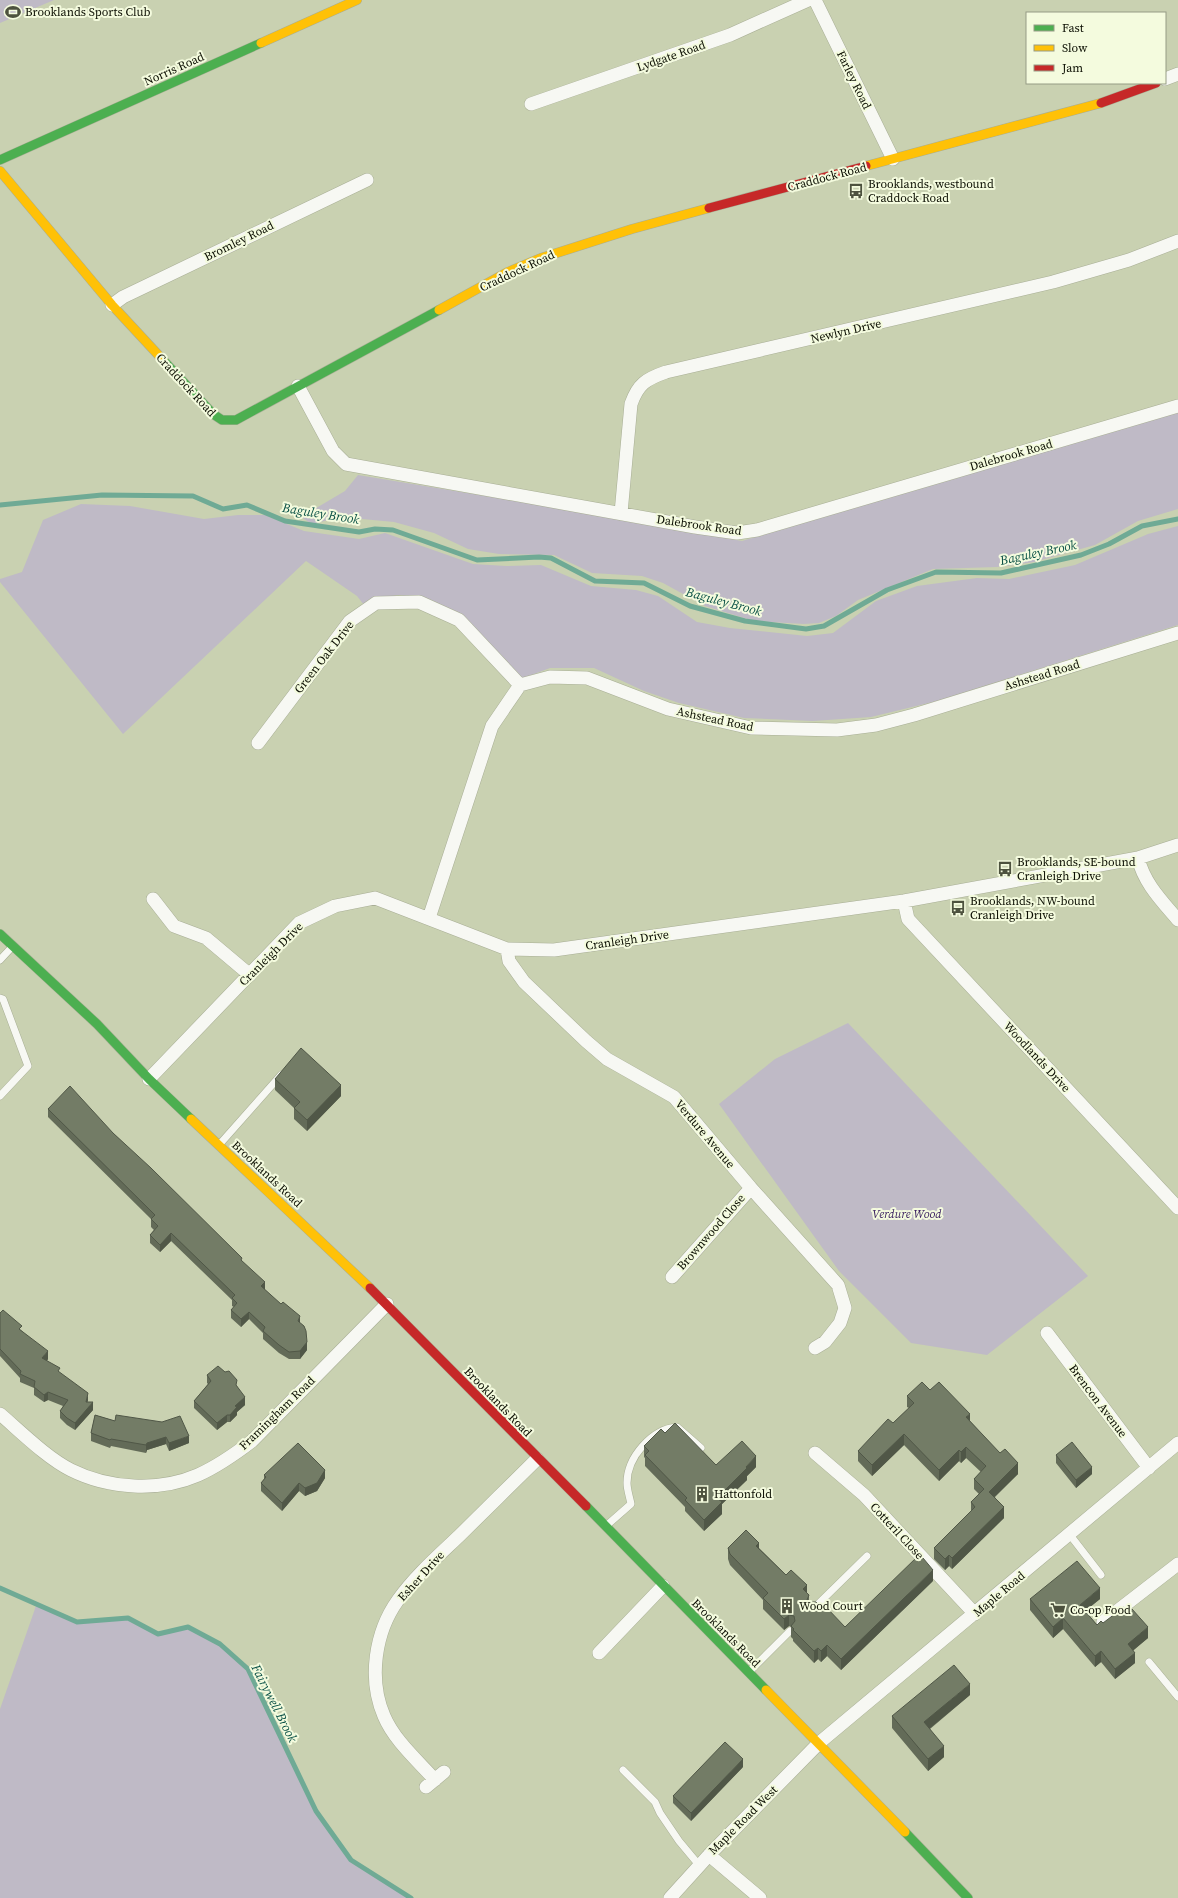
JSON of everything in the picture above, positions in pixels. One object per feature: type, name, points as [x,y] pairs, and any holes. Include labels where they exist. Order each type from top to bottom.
[{"type":"street","name":"Norris Road","points":[[0,160],[357,0]]},
{"type":"street","name":"Lydgate Road","points":[[531,104],[730,35],[808,0]]},
{"type":"street","name":"Farley Road","points":[[815,0],[894,159]]},
{"type":"street","points":[[1166,80],[1178,74]]},
{"type":"street","name":"Craddock Road","points":[[0,171],[112,305],[220,420],[229,422],[240,419],[508,272],[541,258],[632,229],[1078,110],[1121,97],[1154,84]]},
{"type":"street","name":"Bromley Road","points":[[112,305],[123,297],[367,180]]},
{"type":"street","name":"Newlyn Drive","points":[[621,513],[631,404],[635,392],[642,383],[652,377],[666,372],[1053,282],[1129,260],[1178,241]]},
{"type":"street","name":"Dalebrook Road","points":[[298,386],[333,450],[346,464],[737,533],[756,530],[1178,406]]},
{"type":"street","name":"Green Oak Drive","points":[[258,743],[350,621],[376,603],[419,602],[459,620],[520,685]]},
{"type":"street","name":"Ashstead Road","points":[[520,685],[550,677],[587,678],[668,709],[751,728],[837,730],[876,725],[914,715],[1178,633]]},
{"type":"street","points":[[429,918],[492,726],[520,685]]},
{"type":"street","name":"Cranleigh Drive","points":[[149,1079],[299,923],[335,906],[375,898],[507,949],[554,950],[904,901],[1138,858],[1178,846]]},
{"type":"street","points":[[1138,858],[1141,870],[1148,884],[1178,920]]},
{"type":"street","points":[[153,899],[174,926],[206,938],[250,975]]},
{"type":"street","name":"Woodlands Drive","points":[[904,901],[908,919],[1173,1193],[1178,1208]]},
{"type":"street","name":"Brooklands Road","points":[[0,934],[12,947],[97,1024],[149,1079],[387,1304],[537,1459],[819,1743],[968,1898]]},
{"type":"street","name":"Verdure Avenue","points":[[507,949],[509,961],[524,982],[607,1059],[674,1097],[751,1188],[838,1285],[845,1308],[840,1323],[825,1342],[815,1348]]},
{"type":"street","name":"Brownwood Close","points":[[672,1277],[751,1188]]},
{"type":"street","name":"Framingham Road","points":[[0,1414],[34,1444],[71,1470],[97,1481],[120,1485],[160,1486],[197,1475],[229,1458],[252,1441],[387,1304]]},
{"type":"street","name":"Brencon Avenue","points":[[1047,1334],[1149,1468]]},
{"type":"street","name":"Maple Road","points":[[819,1743],[1149,1468],[1176,1448]]},
{"type":"street","name":"Cotteril Close","points":[[815,1453],[864,1495],[975,1614]]},
{"type":"street","name":"Esher Drive","points":[[435,1780],[396,1736],[384,1718],[380,1706],[375,1675],[376,1660],[382,1633],[398,1600],[417,1577],[537,1459]]},
{"type":"street","points":[[1103,1622],[1178,1564]]},
{"type":"street","points":[[599,1653],[663,1586]]},
{"type":"street","name":"Maple Road West","points":[[670,1898],[699,1865],[819,1743]]},
{"type":"street","points":[[709,1855],[760,1898]]},
{"type":"lane","points":[[0,960],[12,947]]},
{"type":"lane","points":[[0,998],[3,999],[28,1066],[0,1096]]},
{"type":"lane","points":[[219,1146],[285,1072]]},
{"type":"lane","points":[[604,1527],[631,1504],[627,1483],[633,1460],[639,1451],[659,1432],[668,1428],[677,1427],[701,1448]]},
{"type":"lane","points":[[1070,1535],[1101,1575]]},
{"type":"lane","points":[[812,1610],[867,1556]]},
{"type":"lane","points":[[749,1673],[790,1631]]},
{"type":"lane","points":[[1149,1662],[1178,1697]]},
{"type":"lane","points":[[623,1770],[656,1802],[660,1813],[679,1841],[699,1865]]},
{"type":"green space","name":"Brooklands Sports Club","points":[[0,0],[54,0],[0,23]]},
{"type":"green space","points":[[1178,411],[1178,509],[1138,521],[1095,545],[1034,562],[997,567],[933,569],[858,600],[836,616],[819,623],[804,624],[754,621],[705,606],[663,583],[642,576],[592,573],[554,555],[499,554],[468,549],[434,533],[394,522],[341,517],[312,524],[301,517],[345,491],[358,475],[534,504],[742,541]]},
{"type":"green space","points":[[81,504],[130,506],[204,519],[238,515],[265,515],[304,531],[359,539],[385,533],[473,564],[506,566],[541,565],[591,586],[636,590],[658,596],[697,622],[730,628],[807,636],[833,633],[876,601],[917,586],[977,578],[1009,579],[1075,565],[1148,534],[1178,526],[1178,625],[937,701],[871,717],[813,721],[744,718],[679,703],[644,691],[594,668],[550,668],[521,679],[507,668],[457,612],[433,601],[399,595],[380,598],[364,605],[357,596],[306,561],[123,734],[0,582],[0,579],[22,572],[43,520]]},
{"type":"green space","name":"Verdure Wood","points":[[848,1023],[1088,1276],[987,1355],[911,1343],[839,1271],[719,1104],[775,1059]]},
{"type":"green space","points":[[37,1603],[77,1622],[128,1618],[158,1634],[188,1627],[220,1644],[248,1669],[316,1811],[351,1860],[411,1898],[0,1898],[0,1709]]},
{"type":"building","points":[[301,1048],[341,1085],[307,1120],[294,1108],[300,1102],[275,1079]]},
{"type":"building","points":[[70,1086],[113,1133],[151,1168],[242,1258],[241,1260],[265,1282],[261,1286],[281,1304],[283,1302],[300,1316],[298,1321],[304,1326],[307,1342],[300,1351],[289,1352],[279,1345],[263,1331],[265,1327],[249,1312],[241,1319],[231,1310],[237,1303],[232,1298],[235,1295],[171,1233],[160,1245],[150,1235],[158,1226],[151,1219],[155,1215],[48,1109]]},
{"type":"building","points":[[3,1310],[22,1326],[19,1329],[48,1351],[42,1358],[60,1368],[58,1371],[88,1393],[86,1402],[93,1402],[75,1423],[60,1411],[68,1400],[48,1392],[44,1395],[34,1387],[35,1381],[20,1374],[21,1371],[0,1349],[0,1313]]},
{"type":"building","points":[[218,1366],[225,1372],[229,1371],[237,1380],[236,1385],[245,1397],[235,1406],[237,1407],[230,1415],[227,1415],[217,1423],[194,1401],[211,1381],[207,1375]]},
{"type":"building","points":[[922,1382],[930,1390],[939,1382],[970,1414],[966,1417],[1000,1453],[1005,1449],[1018,1463],[989,1492],[1004,1507],[952,1558],[949,1555],[945,1559],[934,1548],[975,1507],[971,1502],[984,1489],[974,1479],[986,1466],[966,1447],[961,1452],[959,1450],[939,1470],[904,1434],[872,1465],[858,1451],[888,1419],[893,1423],[914,1403],[907,1396]]},
{"type":"building","points":[[95,1415],[115,1421],[116,1415],[162,1422],[180,1416],[189,1436],[169,1443],[166,1437],[147,1443],[146,1445],[110,1440],[91,1433]]},
{"type":"building","name":"Hattonfold","points":[[675,1423],[716,1465],[742,1441],[756,1456],[746,1467],[747,1468],[717,1498],[722,1502],[704,1520],[685,1500],[687,1498],[645,1455],[649,1451],[644,1446],[661,1429],[665,1433]]},
{"type":"building","points":[[1072,1442],[1092,1467],[1076,1480],[1056,1455]]},
{"type":"building","points":[[298,1443],[325,1470],[317,1483],[305,1488],[299,1483],[282,1503],[261,1483],[266,1477],[264,1475]]},
{"type":"building","name":"Wood Court","points":[[746,1530],[759,1543],[756,1546],[786,1575],[791,1570],[807,1585],[803,1589],[809,1595],[807,1600],[809,1602],[816,1602],[823,1610],[826,1607],[845,1627],[918,1556],[921,1560],[923,1558],[933,1570],[841,1659],[827,1645],[821,1651],[818,1648],[814,1651],[793,1630],[794,1629],[791,1626],[795,1621],[794,1616],[789,1615],[784,1619],[763,1598],[768,1593],[730,1554],[728,1548]]},
{"type":"building","points":[[1077,1561],[1100,1588],[1080,1605],[1097,1625],[1101,1621],[1103,1623],[1124,1607],[1128,1612],[1132,1609],[1148,1627],[1128,1644],[1135,1653],[1115,1669],[1101,1651],[1095,1656],[1063,1618],[1053,1627],[1030,1599]]},
{"type":"building","points":[[954,1665],[970,1684],[924,1722],[944,1746],[928,1759],[892,1716]]},
{"type":"building","points":[[725,1742],[743,1759],[691,1813],[673,1796]]},
{"type":"waterway","name":"Baguley Brook","points":[[0,505],[102,495],[193,496],[223,509],[247,505],[285,521],[359,532],[375,529],[393,530],[477,560],[539,557],[551,558],[595,581],[644,583],[690,606],[745,621],[806,629],[824,626],[887,590],[936,572],[1001,573],[1081,555],[1109,544],[1142,526],[1178,519]]},
{"type":"waterway","name":"Fairywell Brook","points":[[0,1588],[77,1622],[128,1618],[158,1634],[188,1627],[220,1644],[248,1669],[316,1811],[351,1860],[411,1898]]},
{"type":"traffic: fast","points":[[0,160],[261,43]]},
{"type":"traffic: fast","points":[[163,360],[213,414],[222,420],[236,420],[439,310]]},
{"type":"traffic: fast","points":[[0,934],[97,1024],[149,1079],[191,1119]]},
{"type":"traffic: fast","points":[[586,1506],[766,1690]]},
{"type":"traffic: fast","points":[[905,1832],[968,1898]]},
{"type":"traffic: slow","points":[[261,43],[357,0]]},
{"type":"traffic: slow","points":[[866,166],[1101,103]]},
{"type":"traffic: slow","points":[[0,171],[112,305],[163,360]]},
{"type":"traffic: slow","points":[[439,310],[508,272],[541,258],[632,229],[709,208]]},
{"type":"traffic: slow","points":[[191,1119],[370,1288]]},
{"type":"traffic: slow","points":[[766,1690],[905,1832]]},
{"type":"traffic: jam","points":[[1101,103],[1153,84]]},
{"type":"traffic: jam","points":[[709,208],[866,166]]},
{"type":"traffic: jam","points":[[370,1288],[586,1506]]},
{"type":"place","name":"Brooklands Sports Club","points":[[13,12]]},
{"type":"place","name":"Brooklands, westbound Craddock Road","points":[[856,191]]},
{"type":"place","name":"Brooklands, SE-bound Cranleigh Drive","points":[[1005,869]]},
{"type":"place","name":"Brooklands, NW-bound Cranleigh Drive","points":[[958,908]]},
{"type":"place","name":"Hattonfold","points":[[702,1494]]},
{"type":"place","name":"Wood Court","points":[[787,1606]]},
{"type":"place","name":"Co-op Food","points":[[1058,1610]]}]
